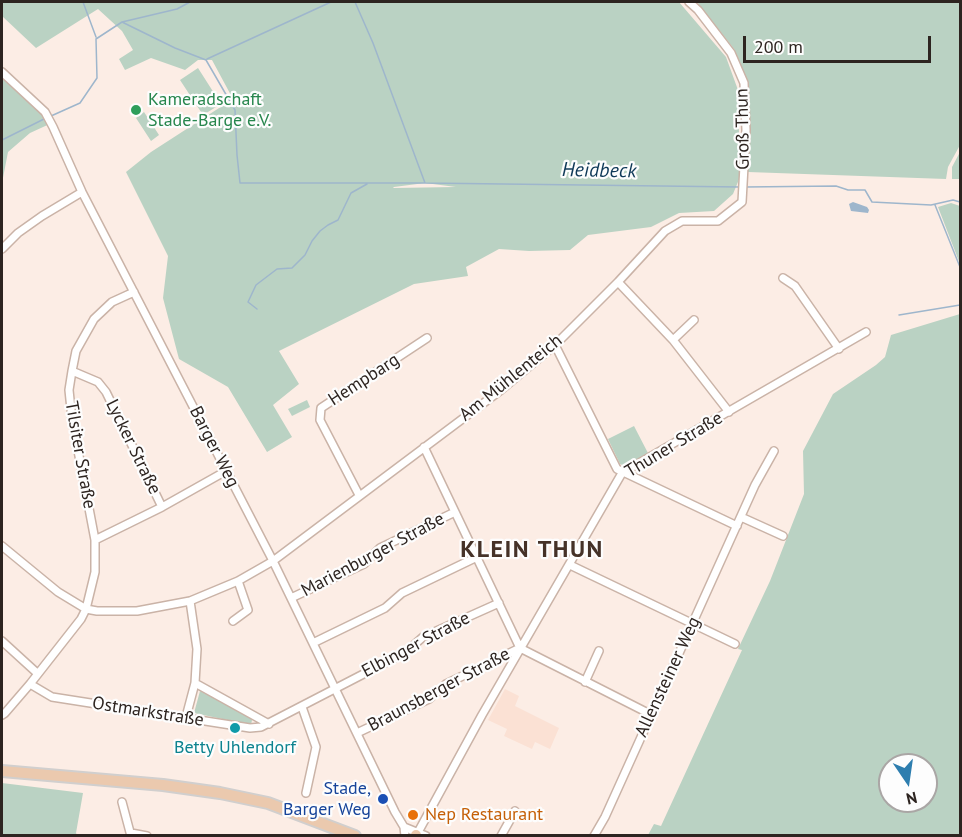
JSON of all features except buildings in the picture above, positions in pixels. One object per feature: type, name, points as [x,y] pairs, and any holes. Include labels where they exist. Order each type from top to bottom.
[{"type":"main road","points":[[2,771],[163,785],[220,793],[268,803],[355,836]]},
{"type":"street","name":"Groß Thun","points":[[689,2],[731,52],[744,83],[746,130],[742,202]]},
{"type":"street","name":"Barger Weg","points":[[2,72],[45,112],[53,127],[82,192],[273,561],[405,831]]},
{"type":"street","points":[[2,249],[18,233],[82,192]]},
{"type":"street","name":"Am Mühlenteich","points":[[87,609],[137,611],[190,601],[238,581],[273,561],[501,390],[555,345],[665,231],[682,221],[718,221],[742,202]]},
{"type":"street","points":[[783,278],[795,286],[839,349]]},
{"type":"street","points":[[618,282],[673,340],[729,412]]},
{"type":"street","name":"Tilsiter Straße","points":[[87,609],[95,572],[95,540],[72,419],[69,390],[76,351],[94,319],[112,302],[134,292]]},
{"type":"street","points":[[673,340],[694,320]]},
{"type":"street","name":"Thuner Straße","points":[[417,834],[520,648],[622,473],[866,332]]},
{"type":"street","name":"Hempbarg","points":[[359,495],[320,420],[321,408],[427,339]]},
{"type":"street","points":[[555,345],[617,469],[737,526]]},
{"type":"street","name":"Lycker Straße","points":[[72,371],[98,382],[106,392],[162,507]]},
{"type":"street","points":[[424,447],[520,648],[650,714]]},
{"type":"street","name":"Allensteiner Weg","points":[[594,836],[755,485],[774,452]]},
{"type":"street","points":[[95,540],[162,507],[226,471]]},
{"type":"street","name":"Marienburger Straße","points":[[291,598],[364,564],[380,548],[455,512]]},
{"type":"street","points":[[741,517],[783,536]]},
{"type":"street","points":[[2,546],[58,592],[87,609],[30,684],[2,715]]},
{"type":"street","points":[[313,643],[385,608],[402,593],[477,557]]},
{"type":"street","points":[[570,565],[735,644]]},
{"type":"street","points":[[233,621],[248,610],[238,581]]},
{"type":"street","points":[[186,717],[195,683],[197,649],[190,601]]},
{"type":"street","name":"Elbinger Straße","points":[[336,690],[338,686],[406,652],[423,637],[499,603]]},
{"type":"street","points":[[2,640],[37,673]]},
{"type":"street","name":"Braunsberger Straße","points":[[357,733],[429,699],[446,684],[520,648]]},
{"type":"street","points":[[585,682],[599,651]]},
{"type":"street","name":"Ostmarkstraße","points":[[195,683],[269,723]]},
{"type":"street","name":"Ostmarkstraße","points":[[30,684],[52,697],[250,728],[269,723],[336,690]]},
{"type":"street","points":[[302,707],[316,747],[306,794]]},
{"type":"street","points":[[122,802],[131,834],[147,836]]},
{"type":"street","points":[[501,836],[515,811]]},
{"type":"street","points":[[405,831],[426,836]]},
{"type":"shaded area","points":[[505,689],[519,696],[515,706],[559,728],[550,749],[535,742],[532,749],[504,736],[507,729],[488,720]]},
{"type":"green space","points":[[2,2],[679,2],[726,57],[738,90],[740,177],[733,194],[714,211],[679,213],[651,227],[588,235],[570,250],[499,249],[466,267],[468,276],[414,284],[279,351],[299,384],[273,405],[292,437],[267,452],[228,387],[179,359],[163,298],[168,256],[126,172],[151,152],[233,99],[212,60],[198,60],[185,70],[151,58],[125,70],[119,59],[133,50],[122,31],[98,9],[36,48],[2,16]],"holes":[[[425,183],[456,187],[393,188]]]},
{"type":"green space","points":[[697,2],[960,2],[960,145],[948,167],[946,179],[748,172],[748,83],[734,49]]},
{"type":"green space","points":[[2,66],[50,114],[54,122],[30,133],[8,152],[2,183]]},
{"type":"green space","points":[[198,68],[221,104],[203,115],[180,80]]},
{"type":"green space","points":[[144,112],[159,135],[151,141],[136,118]]},
{"type":"green space","points":[[960,152],[960,179],[952,179],[952,167]]},
{"type":"green space","points":[[951,203],[960,206],[960,264],[938,207]]},
{"type":"green space","points":[[960,314],[960,835],[648,835],[654,824],[661,826],[742,650],[738,649],[770,581],[804,494],[803,451],[833,394],[885,357],[891,335]]},
{"type":"green space","points":[[307,400],[310,407],[292,416],[288,409]]},
{"type":"green space","points":[[634,426],[649,455],[627,467],[620,464],[608,439]]},
{"type":"green space","points":[[200,691],[249,716],[252,720],[251,725],[194,713]]},
{"type":"green space","points":[[2,783],[83,793],[77,835],[2,835]]},
{"type":"water","points":[[853,202],[867,207],[868,213],[851,211],[849,204]]},
{"type":"waterway","points":[[83,2],[96,37]]},
{"type":"waterway","name":"Heidbeck","points":[[51,116],[80,103],[97,78],[96,39],[122,22],[177,9],[190,2]]},
{"type":"waterway","points":[[207,59],[331,2]]},
{"type":"waterway","name":"Heidbeck","points":[[355,2],[373,43],[425,183],[740,187]]},
{"type":"waterway","points":[[122,22],[175,48],[206,60],[235,110],[240,183],[425,183]]},
{"type":"waterway","name":"Heidbeck","points":[[2,140],[46,118]]},
{"type":"waterway","points":[[257,309],[248,302],[256,285],[277,269],[292,268],[305,255],[320,231],[338,220],[351,193],[367,184]]},
{"type":"waterway","name":"Heidbeck","points":[[745,187],[836,186],[848,190],[865,190],[872,202],[931,205],[953,200],[960,202]]},
{"type":"waterway","points":[[935,205],[960,267]]},
{"type":"waterway","points":[[899,315],[960,305]]},
{"type":"place","name":"Kameradschaft Stade-Barge e.V.","points":[[136,110]]},
{"type":"place","name":"Betty Uhlendorf","points":[[235,728]]},
{"type":"place","name":"Stade, Barger Weg","points":[[383,799]]},
{"type":"place","name":"Nep Restaurant","points":[[413,815]]},
{"type":"district","name":"KLEIN THUN","points":[[532,550]]}]
